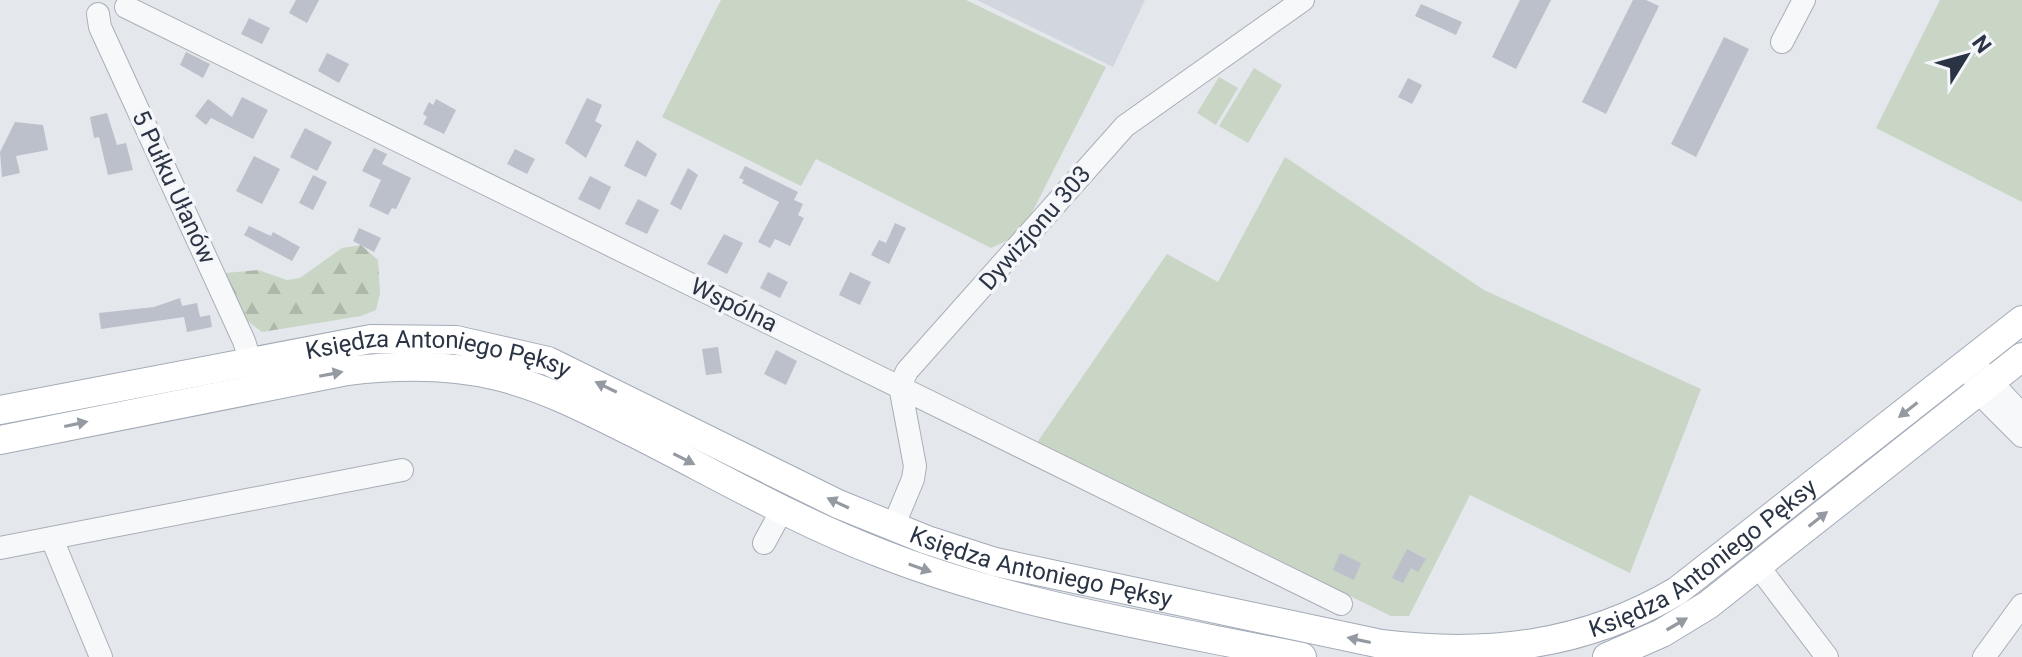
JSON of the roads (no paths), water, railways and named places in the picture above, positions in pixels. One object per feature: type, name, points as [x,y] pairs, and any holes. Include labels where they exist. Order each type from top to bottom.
[{"type":"main road","name":"Księdza Antoniego Pęksy","points":[[0,410],[340,343],[402,337],[456,340],[526,354],[576,373],[838,504],[893,527],[1028,570],[1381,644],[1452,653],[1523,649],[1615,624],[1677,591],[2022,320]]},
{"type":"main road","name":"Księdza Antoniego Pęksy","points":[[1607,657],[1683,621],[1758,566],[2022,357]]},
{"type":"main road","name":"Księdza Antoniego Pęksy","points":[[0,440],[347,371],[404,366],[459,369],[498,376],[564,399],[878,553],[994,591],[1302,657]]},
{"type":"street","name":"Dywizjonu 303","points":[[900,386],[907,371],[1125,126],[1303,0]]},
{"type":"street","points":[[1782,42],[1804,0]]},
{"type":"street","name":"Wspólna","points":[[128,4],[1341,604]]},
{"type":"street","points":[[91,7],[113,15],[128,4]]},
{"type":"street","name":"5 Pułku Ułanów","points":[[91,7],[250,360]]},
{"type":"street","points":[[1969,362],[2022,436]]},
{"type":"street","points":[[893,527],[913,479],[915,466],[900,386]]},
{"type":"street","points":[[1985,386],[2022,415]]},
{"type":"street","points":[[0,548],[402,470]]},
{"type":"street","points":[[764,543],[783,508]]},
{"type":"street","points":[[52,539],[101,657]]},
{"type":"street","points":[[1758,566],[1827,657]]},
{"type":"street","points":[[1984,657],[2022,605]]}]
